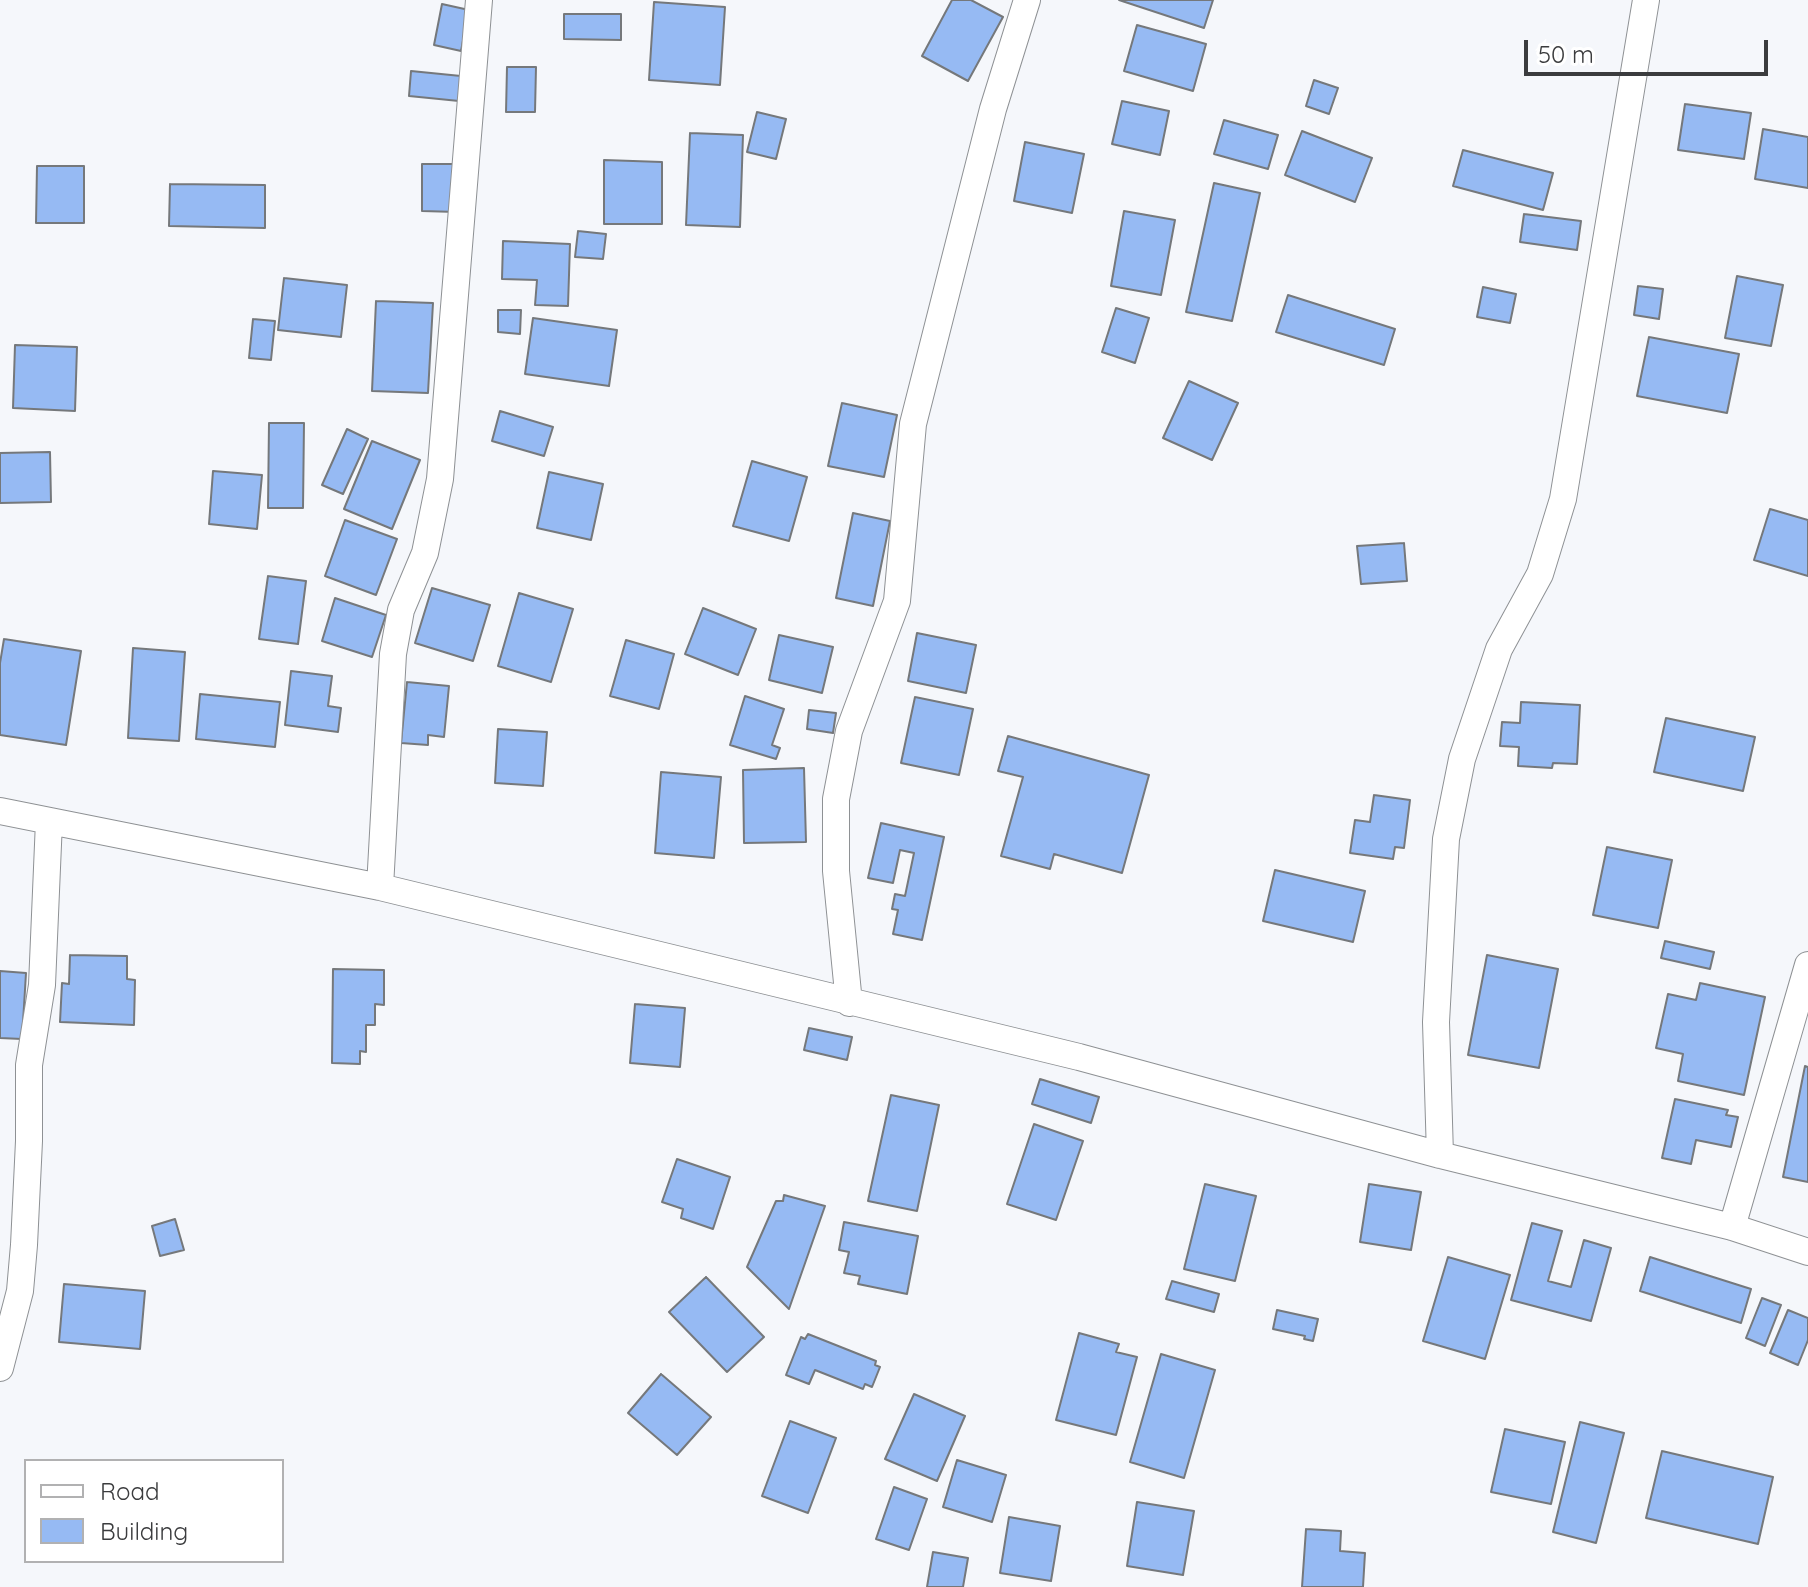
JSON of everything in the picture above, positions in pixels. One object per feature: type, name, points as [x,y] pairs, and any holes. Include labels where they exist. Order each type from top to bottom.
[{"type":"street","points":[[380,887],[393,654],[401,610],[425,553],[440,479],[479,0]]},
{"type":"street","points":[[849,1003],[837,884],[836,799],[849,731],[897,601],[913,424],[993,109],[1027,0]]},
{"type":"street","points":[[1440,1155],[1436,1022],[1446,839],[1462,759],[1499,649],[1540,574],[1563,499],[1646,0]]},
{"type":"street","points":[[0,811],[380,887],[1079,1057],[1440,1155],[1732,1227],[1808,1252]]},
{"type":"street","points":[[0,1368],[20,1291],[29,1141],[29,1065],[42,985],[49,821]]},
{"type":"street","points":[[1732,1227],[1808,965]]},
{"type":"building","points":[[952,0],[971,0],[1003,17],[968,81],[922,56]]},
{"type":"building","points":[[1119,0],[1213,0],[1204,28]]},
{"type":"building","points":[[654,2],[725,7],[720,85],[649,80]]},
{"type":"building","points":[[442,4],[469,10],[461,51],[434,45]]},
{"type":"building","points":[[564,14],[621,14],[621,40],[564,39]]},
{"type":"building","points":[[1137,25],[1206,44],[1193,91],[1124,71]]},
{"type":"building","points":[[507,67],[536,67],[535,112],[506,112]]},
{"type":"building","points":[[411,71],[461,76],[459,101],[409,96]]},
{"type":"building","points":[[1314,80],[1338,88],[1329,114],[1306,106]]},
{"type":"building","points":[[1122,101],[1169,111],[1160,155],[1112,144]]},
{"type":"building","points":[[1685,104],[1751,113],[1744,159],[1678,150]]},
{"type":"building","points":[[757,112],[786,119],[776,159],[747,152]]},
{"type":"building","points":[[1224,120],[1278,135],[1268,169],[1214,154]]},
{"type":"building","points":[[1763,129],[1808,137],[1808,188],[1755,179]]},
{"type":"building","points":[[1302,131],[1372,158],[1355,202],[1285,175]]},
{"type":"building","points":[[690,133],[743,135],[740,227],[686,225]]},
{"type":"building","points":[[1025,142],[1084,154],[1072,213],[1014,201]]},
{"type":"building","points":[[1463,150],[1553,173],[1543,210],[1453,186]]},
{"type":"building","points":[[604,160],[662,162],[662,224],[604,224]]},
{"type":"building","points":[[422,164],[457,164],[457,212],[422,211]]},
{"type":"building","points":[[37,166],[84,166],[84,223],[36,223]]},
{"type":"building","points":[[1214,183],[1260,193],[1232,321],[1186,312]]},
{"type":"building","points":[[170,184],[265,185],[265,228],[169,226]]},
{"type":"building","points":[[1124,211],[1175,220],[1161,295],[1111,286]]},
{"type":"building","points":[[1524,214],[1581,221],[1577,250],[1520,242]]},
{"type":"building","points":[[578,231],[606,234],[603,259],[575,257]]},
{"type":"building","points":[[503,241],[570,244],[568,306],[535,305],[537,280],[502,279]]},
{"type":"building","points":[[1737,276],[1783,285],[1771,346],[1725,338]]},
{"type":"building","points":[[284,278],[347,285],[341,337],[278,330]]},
{"type":"building","points":[[1638,286],[1663,289],[1659,319],[1634,315]]},
{"type":"building","points":[[1483,287],[1516,294],[1510,323],[1477,317]]},
{"type":"building","points":[[1288,295],[1395,329],[1384,365],[1276,332]]},
{"type":"building","points":[[376,301],[433,303],[428,393],[372,391]]},
{"type":"building","points":[[1116,308],[1149,318],[1135,363],[1102,352]]},
{"type":"building","points":[[498,310],[521,310],[520,334],[498,332]]},
{"type":"building","points":[[533,318],[617,330],[609,386],[525,374]]},
{"type":"building","points":[[253,319],[275,321],[271,360],[249,358]]},
{"type":"building","points":[[1649,337],[1739,354],[1727,413],[1637,396]]},
{"type":"building","points":[[15,345],[77,347],[75,411],[13,408]]},
{"type":"building","points":[[1189,381],[1238,403],[1212,460],[1163,438]]},
{"type":"building","points":[[842,403],[897,415],[884,477],[828,466]]},
{"type":"building","points":[[500,411],[553,427],[544,456],[492,441]]},
{"type":"building","points":[[269,423],[304,423],[303,508],[268,508]]},
{"type":"building","points":[[347,429],[368,439],[343,494],[322,485]]},
{"type":"building","points":[[372,441],[420,460],[392,529],[344,509]]},
{"type":"building","points":[[50,452],[51,502],[0,503],[0,453]]},
{"type":"building","points":[[752,461],[807,477],[789,541],[733,526]]},
{"type":"building","points":[[213,471],[262,475],[257,529],[209,524]]},
{"type":"building","points":[[549,472],[603,484],[591,540],[537,528]]},
{"type":"building","points":[[1770,509],[1808,520],[1808,576],[1754,560]]},
{"type":"building","points":[[853,513],[890,521],[873,606],[836,598]]},
{"type":"building","points":[[345,520],[397,539],[376,595],[325,576]]},
{"type":"building","points":[[1404,543],[1407,581],[1361,584],[1357,546]]},
{"type":"building","points":[[268,576],[306,581],[298,644],[259,639]]},
{"type":"building","points":[[432,588],[490,605],[473,661],[415,643]]},
{"type":"building","points":[[519,593],[573,609],[551,682],[498,666]]},
{"type":"building","points":[[335,598],[386,615],[372,657],[322,641]]},
{"type":"building","points":[[703,608],[756,629],[738,675],[685,654]]},
{"type":"building","points":[[917,633],[976,645],[966,693],[908,681]]},
{"type":"building","points":[[779,635],[833,647],[822,693],[769,680]]},
{"type":"building","points":[[4,639],[81,651],[66,745],[0,735],[0,663]]},
{"type":"building","points":[[626,640],[674,654],[659,709],[610,696]]},
{"type":"building","points":[[133,648],[185,652],[179,741],[128,738]]},
{"type":"building","points":[[291,671],[332,676],[328,706],[341,708],[338,732],[285,725]]},
{"type":"building","points":[[407,682],[449,686],[444,737],[428,735],[428,745],[401,743]]},
{"type":"building","points":[[200,694],[280,702],[275,747],[196,739]]},
{"type":"building","points":[[745,696],[784,709],[772,745],[780,748],[776,759],[730,745]]},
{"type":"building","points":[[915,697],[973,709],[959,775],[901,763]]},
{"type":"building","points":[[1521,702],[1580,705],[1577,764],[1553,763],[1552,768],[1518,766],[1519,747],[1500,746],[1502,722],[1520,723]]},
{"type":"building","points":[[809,710],[836,713],[833,733],[807,729]]},
{"type":"building","points":[[1666,718],[1755,737],[1743,791],[1654,772]]},
{"type":"building","points":[[498,729],[547,732],[543,786],[495,783]]},
{"type":"building","points":[[1008,736],[1149,775],[1122,873],[1054,854],[1050,869],[1001,856],[1023,777],[998,771]]},
{"type":"building","points":[[804,768],[806,842],[744,843],[743,770]]},
{"type":"building","points":[[661,772],[721,777],[714,858],[655,853]]},
{"type":"building","points":[[1374,795],[1410,800],[1404,848],[1395,847],[1393,859],[1350,853],[1355,820],[1370,822]]},
{"type":"building","points":[[881,823],[944,837],[922,940],[893,934],[898,910],[892,909],[895,894],[905,896],[914,853],[900,850],[893,883],[868,878]]},
{"type":"building","points":[[1607,847],[1672,860],[1658,928],[1593,915]]},
{"type":"building","points":[[1275,870],[1365,891],[1353,942],[1263,921]]},
{"type":"building","points":[[1665,941],[1714,952],[1710,969],[1661,958]]},
{"type":"building","points":[[70,955],[127,956],[127,979],[135,980],[134,1025],[60,1022],[62,983],[69,984]]},
{"type":"building","points":[[1487,955],[1558,969],[1539,1068],[1468,1055]]},
{"type":"building","points":[[333,969],[384,970],[384,1005],[375,1004],[375,1025],[366,1025],[366,1052],[360,1051],[360,1064],[332,1063]]},
{"type":"building","points":[[0,971],[26,973],[22,1039],[0,1038]]},
{"type":"building","points":[[1700,983],[1765,997],[1744,1095],[1678,1081],[1683,1054],[1656,1048],[1668,994],[1696,1000]]},
{"type":"building","points":[[635,1004],[685,1008],[680,1067],[630,1063]]},
{"type":"building","points":[[809,1028],[852,1037],[847,1060],[804,1050]]},
{"type":"building","points":[[1805,1066],[1808,1067],[1808,1182],[1783,1177]]},
{"type":"building","points":[[1040,1079],[1099,1097],[1091,1123],[1032,1104]]},
{"type":"building","points":[[891,1095],[939,1105],[917,1211],[868,1201]]},
{"type":"building","points":[[1675,1099],[1728,1110],[1726,1115],[1738,1117],[1731,1147],[1696,1140],[1691,1164],[1662,1158]]},
{"type":"building","points":[[1034,1124],[1083,1141],[1056,1220],[1007,1204]]},
{"type":"building","points":[[677,1159],[730,1177],[713,1229],[681,1218],[683,1209],[662,1202]]},
{"type":"building","points":[[1205,1184],[1256,1196],[1235,1281],[1184,1269]]},
{"type":"building","points":[[1369,1184],[1421,1192],[1411,1250],[1360,1242]]},
{"type":"building","points":[[784,1195],[825,1206],[789,1309],[747,1267],[776,1201],[783,1201]]},
{"type":"building","points":[[175,1219],[184,1250],[160,1256],[152,1226]]},
{"type":"building","points":[[844,1222],[918,1236],[907,1294],[858,1284],[860,1276],[844,1273],[849,1252],[839,1250]]},
{"type":"building","points":[[1532,1223],[1562,1231],[1548,1281],[1571,1287],[1584,1240],[1611,1248],[1591,1321],[1511,1300]]},
{"type":"building","points":[[1448,1257],[1510,1275],[1485,1359],[1423,1341]]},
{"type":"building","points":[[1650,1257],[1751,1289],[1741,1323],[1640,1291]]},
{"type":"building","points":[[706,1277],[764,1337],[727,1372],[669,1312]]},
{"type":"building","points":[[1172,1281],[1219,1294],[1214,1312],[1166,1299]]},
{"type":"building","points":[[64,1284],[145,1291],[140,1349],[59,1342]]},
{"type":"building","points":[[1762,1298],[1781,1305],[1765,1346],[1746,1338]]},
{"type":"building","points":[[1277,1310],[1318,1319],[1313,1341],[1304,1339],[1305,1336],[1273,1329]]},
{"type":"building","points":[[1788,1310],[1808,1318],[1808,1340],[1798,1365],[1770,1353]]},
{"type":"building","points":[[1079,1333],[1119,1344],[1116,1352],[1137,1357],[1116,1435],[1056,1420]]},
{"type":"building","points":[[808,1334],[876,1361],[875,1365],[880,1367],[872,1387],[865,1384],[863,1389],[815,1370],[809,1384],[786,1375],[801,1337],[805,1339]]},
{"type":"building","points":[[1161,1354],[1215,1370],[1184,1478],[1130,1462]]},
{"type":"building","points":[[661,1374],[711,1417],[677,1455],[628,1413]]},
{"type":"building","points":[[914,1394],[965,1416],[937,1481],[885,1459]]},
{"type":"building","points":[[790,1421],[836,1438],[808,1513],[762,1496]]},
{"type":"building","points":[[1580,1422],[1624,1433],[1596,1543],[1553,1532]]},
{"type":"building","points":[[1505,1429],[1565,1442],[1551,1504],[1491,1492]]},
{"type":"building","points":[[1662,1451],[1773,1477],[1758,1544],[1646,1518]]},
{"type":"building","points":[[957,1460],[1006,1475],[992,1522],[943,1507]]},
{"type":"building","points":[[894,1487],[927,1499],[909,1550],[876,1539]]},
{"type":"building","points":[[1137,1502],[1194,1511],[1183,1575],[1127,1566]]},
{"type":"building","points":[[1009,1517],[1060,1526],[1051,1581],[1000,1573]]},
{"type":"building","points":[[1306,1529],[1341,1531],[1340,1551],[1365,1553],[1363,1587],[1302,1587]]},
{"type":"building","points":[[933,1552],[968,1558],[963,1587],[927,1587]]}]
